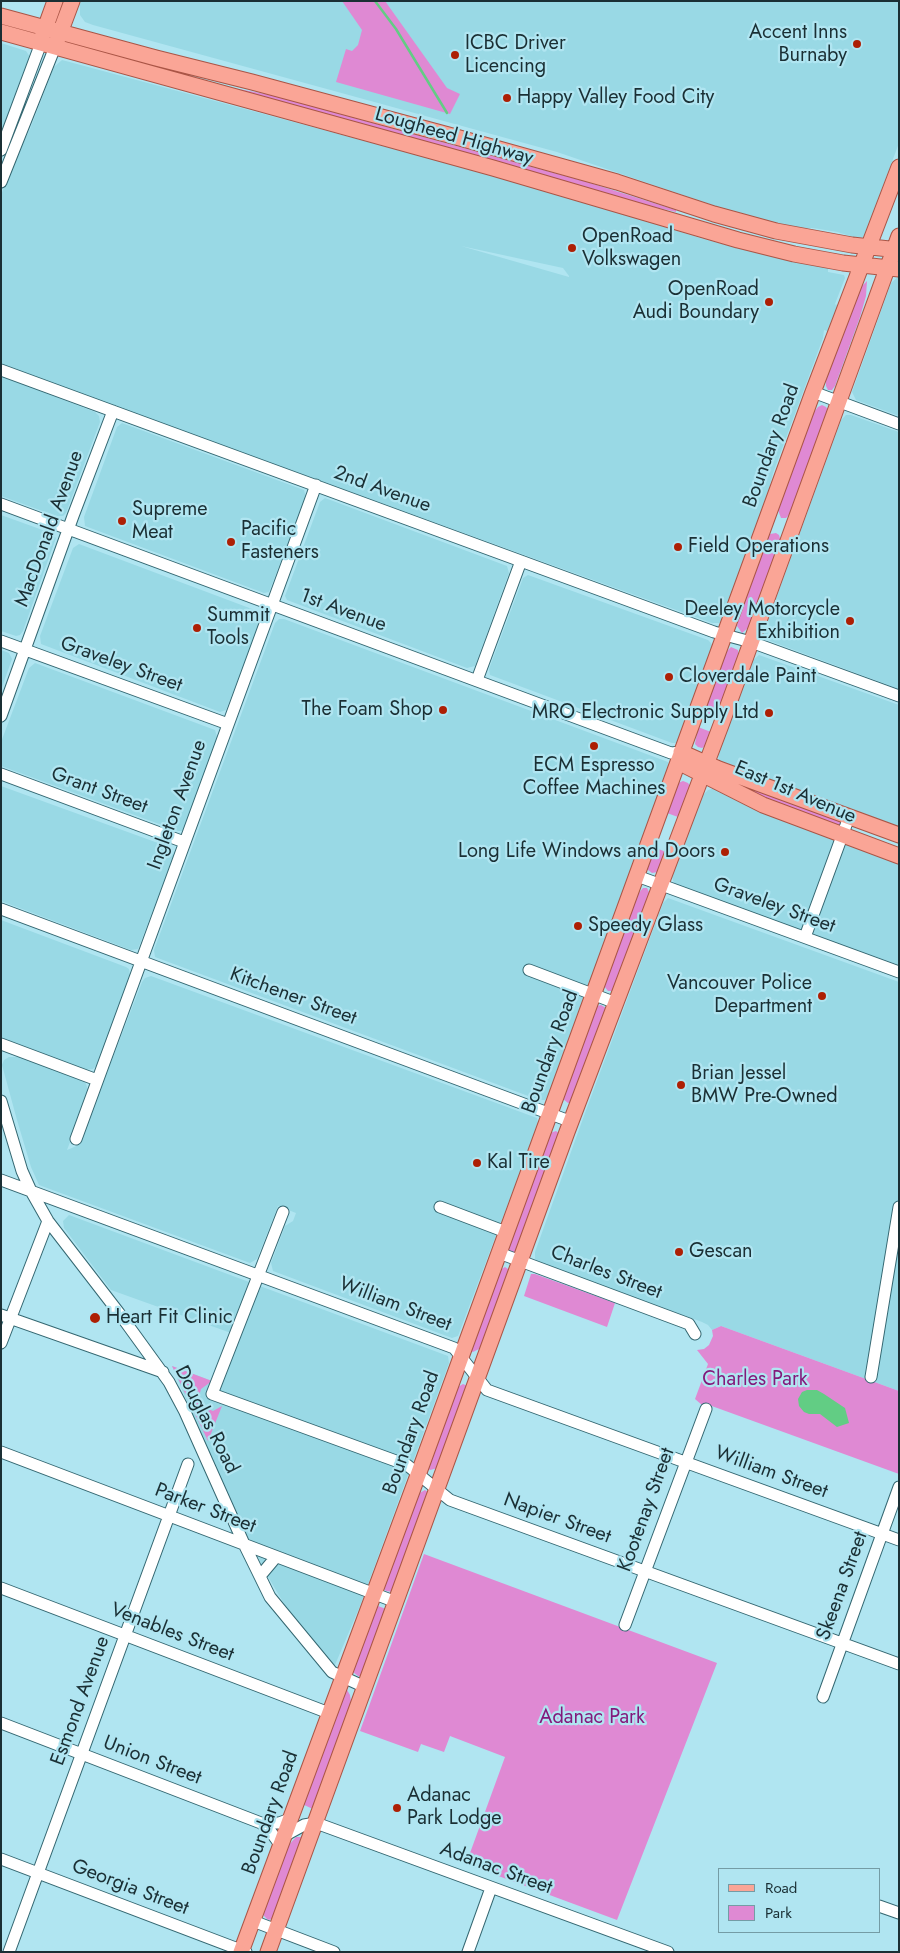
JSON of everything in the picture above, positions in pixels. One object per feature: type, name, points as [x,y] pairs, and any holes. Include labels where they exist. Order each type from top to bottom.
[{"type":"main road","points":[[48,45],[46,28],[55,1]]},
{"type":"main road","points":[[48,45],[60,32],[72,1]]},
{"type":"main road","name":"Lougheed Highway","points":[[1,16],[456,137],[617,182],[759,227],[816,239],[869,247],[897,245]]},
{"type":"main road","name":"Lougheed Highway","points":[[1,32],[485,166],[738,240],[794,254],[893,268]]},
{"type":"main road","name":"Boundary Road","points":[[243,1951],[637,876],[676,756],[724,635],[813,392],[899,167]]},
{"type":"main road","points":[[268,1952],[838,401],[893,268],[897,245]]},
{"type":"main road","points":[[766,520],[791,529]]},
{"type":"main road","name":"East 1st Avenue","points":[[676,756],[704,769],[763,805],[899,856]]},
{"type":"main road","name":"East 1st Avenue","points":[[704,769],[899,835]]},
{"type":"street","points":[[1,150],[48,45]]},
{"type":"street","points":[[1,182],[48,45]]},
{"type":"street","name":"2nd Avenue","points":[[1,370],[724,635],[750,642],[899,696]]},
{"type":"street","points":[[813,392],[899,424]]},
{"type":"street","name":"MacDonald Avenue","points":[[1,716],[68,529],[113,411]]},
{"type":"street","name":"Ingleton Avenue","points":[[76,1139],[316,485]]},
{"type":"street","name":"1st Avenue","points":[[1,504],[477,680],[676,756]]},
{"type":"street","points":[[477,680],[521,561]]},
{"type":"street","name":"Graveley Street","points":[[1,641],[228,724]]},
{"type":"street","name":"Grant Street","points":[[1,774],[184,842]]},
{"type":"street","points":[[805,938],[850,817]]},
{"type":"street","name":"Graveley Street","points":[[637,876],[899,972]]},
{"type":"street","name":"Kitchener Street","points":[[1,909],[572,1122]]},
{"type":"street","points":[[529,970],[616,1003]]},
{"type":"street","points":[[1,1044],[97,1080]]},
{"type":"street","name":"Douglas Road","points":[[1,1101],[22,1171],[31,1191],[48,1221],[163,1372],[185,1412],[270,1597],[332,1672],[365,1687]]},
{"type":"street","name":"William Street","points":[[1,1180],[259,1274],[454,1348],[487,1390],[899,1540]]},
{"type":"street","points":[[440,1207],[506,1232]]},
{"type":"street","points":[[870,1377],[899,1207]]},
{"type":"street","points":[[259,1274],[283,1212]]},
{"type":"street","points":[[1,1343],[6,1317],[48,1221]]},
{"type":"street","name":"Charles Street","points":[[499,1253],[689,1324],[695,1334]]},
{"type":"street","name":"Napier Street","points":[[259,1274],[212,1394],[407,1465],[450,1500],[899,1664]]},
{"type":"street","points":[[6,1317],[163,1372]]},
{"type":"street","name":"Kootenay Street","points":[[625,1625],[644,1570],[706,1409]]},
{"type":"street","name":"Parker Street","points":[[1,1452],[396,1602]]},
{"type":"street","name":"Esmond Avenue","points":[[9,1952],[188,1464]]},
{"type":"street","name":"Skeena Street","points":[[822,1697],[899,1487]]},
{"type":"street","points":[[220,1535],[232,1515]]},
{"type":"street","points":[[260,1576],[276,1557]]},
{"type":"street","name":"Venables Street","points":[[1,1588],[329,1713]]},
{"type":"street","name":"Union Street","points":[[1,1723],[261,1824],[282,1841]]},
{"type":"street","name":"Union Street","points":[[261,1824],[279,1823],[290,1819]]},
{"type":"street","points":[[282,1841],[295,1828],[316,1823]]},
{"type":"street","name":"Adanac Street","points":[[316,1823],[668,1952]]},
{"type":"street","name":"Georgia Street","points":[[1,1859],[243,1951]]},
{"type":"street","points":[[468,1952],[491,1888]]},
{"type":"street","points":[[880,1906],[899,1913]]},
{"type":"street","points":[[253,1921],[334,1952]]},
{"type":"shaded area","points":[[80,1],[899,1],[899,143],[864,237],[857,238],[813,228],[792,228],[724,209],[557,152],[93,25],[85,22],[80,15]]},
{"type":"shaded area","points":[[1,43],[26,51],[30,57],[1,141]]},
{"type":"shaded area","points":[[62,60],[540,188],[700,238],[745,250],[834,268],[828,268],[828,272],[844,275],[845,278],[836,305],[843,295],[827,336],[827,331],[824,330],[823,338],[773,473],[765,505],[721,623],[712,623],[1,365],[1,195],[13,163],[30,129],[54,67]],"holes":[[[461,246],[563,268],[569,277]]]},
{"type":"shaded area","points":[[899,276],[899,416],[856,400],[852,392],[891,283]]},
{"type":"shaded area","points":[[1,376],[95,412],[99,416],[100,422],[66,513],[63,516],[56,516],[1,496]]},
{"type":"shaded area","points":[[846,415],[851,415],[899,432],[899,689],[770,641],[763,634],[841,420]]},
{"type":"shaded area","points":[[122,423],[304,490],[306,497],[269,592],[264,593],[85,526],[84,517],[117,427]]},
{"type":"shaded area","points":[[325,498],[507,566],[509,573],[475,666],[467,668],[287,600],[285,596],[320,502]]},
{"type":"shaded area","points":[[1,515],[51,533],[56,538],[23,631],[20,635],[16,636],[1,631]]},
{"type":"shaded area","points":[[79,544],[260,612],[262,618],[226,710],[220,712],[41,644],[40,636],[73,548]]},
{"type":"shaded area","points":[[528,575],[708,640],[711,643],[713,647],[676,743],[490,675],[489,669],[523,578]]},
{"type":"shaded area","points":[[279,619],[284,619],[668,762],[669,767],[545,1100],[539,1100],[155,957],[154,950],[275,623]]},
{"type":"shaded area","points":[[1,650],[9,653],[12,659],[1,690]]},
{"type":"shaded area","points":[[759,655],[899,705],[899,828],[719,761],[718,754],[752,661]]},
{"type":"shaded area","points":[[35,663],[215,730],[217,737],[182,831],[1,766],[1,742],[29,668]]},
{"type":"shaded area","points":[[1,786],[173,850],[174,856],[138,949],[131,950],[1,901]]},
{"type":"shaded area","points":[[715,788],[899,863],[899,965],[676,886],[672,877],[702,796],[708,790]]},
{"type":"shaded area","points":[[668,898],[899,982],[899,1391],[721,1326],[712,1330],[702,1322],[538,1262],[535,1259],[535,1252],[585,1113],[663,903]]},
{"type":"shaded area","points":[[1,920],[129,969],[130,975],[97,1065],[93,1069],[84,1070],[26,1050],[18,1044],[1,1038]]},
{"type":"shaded area","points":[[151,976],[537,1118],[538,1124],[458,1336],[452,1338],[273,1271],[271,1263],[285,1226],[293,1221],[296,1213],[278,1206],[257,1259],[250,1263],[39,1185],[31,1167],[17,1120],[2,1065],[4,1060],[9,1057],[22,1057],[85,1082],[89,1092],[67,1150],[79,1145],[142,982],[145,978]]},
{"type":"shaded area","points":[[69,1215],[448,1356],[449,1363],[360,1606],[332,1672],[299,1629],[267,1575],[226,1493],[172,1366],[212,1381],[231,1333],[111,1290],[64,1228],[63,1221]]},
{"type":"shaded area","points":[[817,1390],[845,1408],[849,1423],[837,1427],[820,1414],[804,1412],[799,1406],[798,1399],[802,1392]]},
{"type":"green space","points":[[342,1],[385,1],[447,88],[460,94],[450,114],[336,82],[346,49],[352,51],[358,45],[362,30]]},
{"type":"green space","points":[[233,88],[271,95],[587,182],[676,210],[676,212],[232,90]]},
{"type":"green space","points":[[867,281],[866,296],[860,317],[835,386],[832,390],[828,390],[826,379],[860,288]]},
{"type":"green space","points":[[822,405],[828,410],[792,512],[786,518],[781,518],[778,510],[814,412]]},
{"type":"green space","points":[[776,533],[779,535],[781,542],[748,628],[742,633],[737,626],[740,613],[768,537],[770,534]]},
{"type":"green space","points":[[731,647],[738,650],[739,656],[717,717],[704,712],[727,651]]},
{"type":"green space","points":[[698,727],[711,732],[706,746],[702,748],[695,744]]},
{"type":"green space","points":[[717,776],[842,822],[841,826],[779,806]]},
{"type":"green space","points":[[683,781],[690,786],[678,817],[667,813],[678,783]]},
{"type":"green space","points":[[656,848],[666,852],[658,872],[652,873],[648,870],[648,863],[653,850]]},
{"type":"green space","points":[[643,888],[647,888],[650,894],[614,991],[608,991],[604,986],[637,895]]},
{"type":"green space","points":[[601,1005],[606,1008],[570,1103],[568,1103],[563,1099],[597,1006]]},
{"type":"green space","points":[[556,1131],[560,1134],[516,1253],[511,1253],[508,1247],[550,1133]]},
{"type":"green space","points":[[505,1267],[508,1269],[509,1274],[481,1348],[473,1352],[471,1351],[500,1270]]},
{"type":"green space","points":[[531,1274],[615,1303],[607,1327],[524,1296]]},
{"type":"green space","name":"Charles Park","points":[[721,1326],[899,1391],[899,1474],[709,1405],[702,1405],[695,1399],[708,1364],[697,1350],[704,1349],[709,1345],[713,1336],[712,1330]]},
{"type":"green space","points":[[172,1366],[212,1381],[201,1389],[198,1400],[203,1407],[213,1411],[222,1406],[208,1441]]},
{"type":"green space","points":[[463,1384],[470,1387],[438,1468],[430,1470],[427,1468],[453,1394]]},
{"type":"green space","points":[[425,1490],[430,1494],[393,1592],[386,1591],[383,1588],[416,1495]]},
{"type":"green space","name":"Adanac Park","points":[[424,1554],[717,1663],[617,1920],[466,1864],[505,1757],[450,1736],[444,1752],[421,1744],[418,1752],[360,1731]]},
{"type":"green space","points":[[378,1606],[386,1609],[362,1676],[358,1676],[353,1672],[373,1609]]},
{"type":"green space","points":[[346,1688],[350,1695],[352,1708],[315,1810],[302,1804]]},
{"type":"green space","points":[[296,1837],[304,1837],[275,1918],[268,1920],[264,1916],[263,1911],[287,1847]]},
{"type":"waterway","points":[[375,1],[396,29],[447,113]]},
{"type":"place","name":"Accent Inns Burnaby","points":[[857,44]]},
{"type":"place","name":"ICBC Driver Licencing","points":[[455,55]]},
{"type":"place","name":"Happy Valley Food City","points":[[507,98]]},
{"type":"place","name":"OpenRoad Volkswagen","points":[[572,248]]},
{"type":"place","name":"OpenRoad Audi Boundary","points":[[769,302]]},
{"type":"place","name":"Supreme Meat","points":[[122,521]]},
{"type":"place","name":"Pacific Fasteners","points":[[231,542]]},
{"type":"place","name":"Field Operations","points":[[678,547]]},
{"type":"place","name":"Deeley Motorcycle Exhibition","points":[[850,621]]},
{"type":"place","name":"Summit Tools","points":[[197,628]]},
{"type":"place","name":"Cloverdale Paint","points":[[669,677]]},
{"type":"place","name":"The Foam Shop","points":[[443,710]]},
{"type":"place","name":"MRO Electronic Supply Ltd","points":[[769,713]]},
{"type":"place","name":"ECM Espresso Coffee Machines","points":[[594,746]]},
{"type":"place","name":"Long Life Windows and Doors","points":[[725,852]]},
{"type":"place","name":"Speedy Glass","points":[[578,926]]},
{"type":"place","name":"Vancouver Police Department","points":[[822,996]]},
{"type":"place","name":"Brian Jessel BMW Pre-Owned","points":[[681,1085]]},
{"type":"place","name":"Kal Tire","points":[[477,1163]]},
{"type":"place","name":"Gescan","points":[[679,1252]]},
{"type":"place","name":"Heart Fit Clinic","points":[[95,1318]]},
{"type":"place","name":"Adanac Park Lodge","points":[[397,1808]]}]
